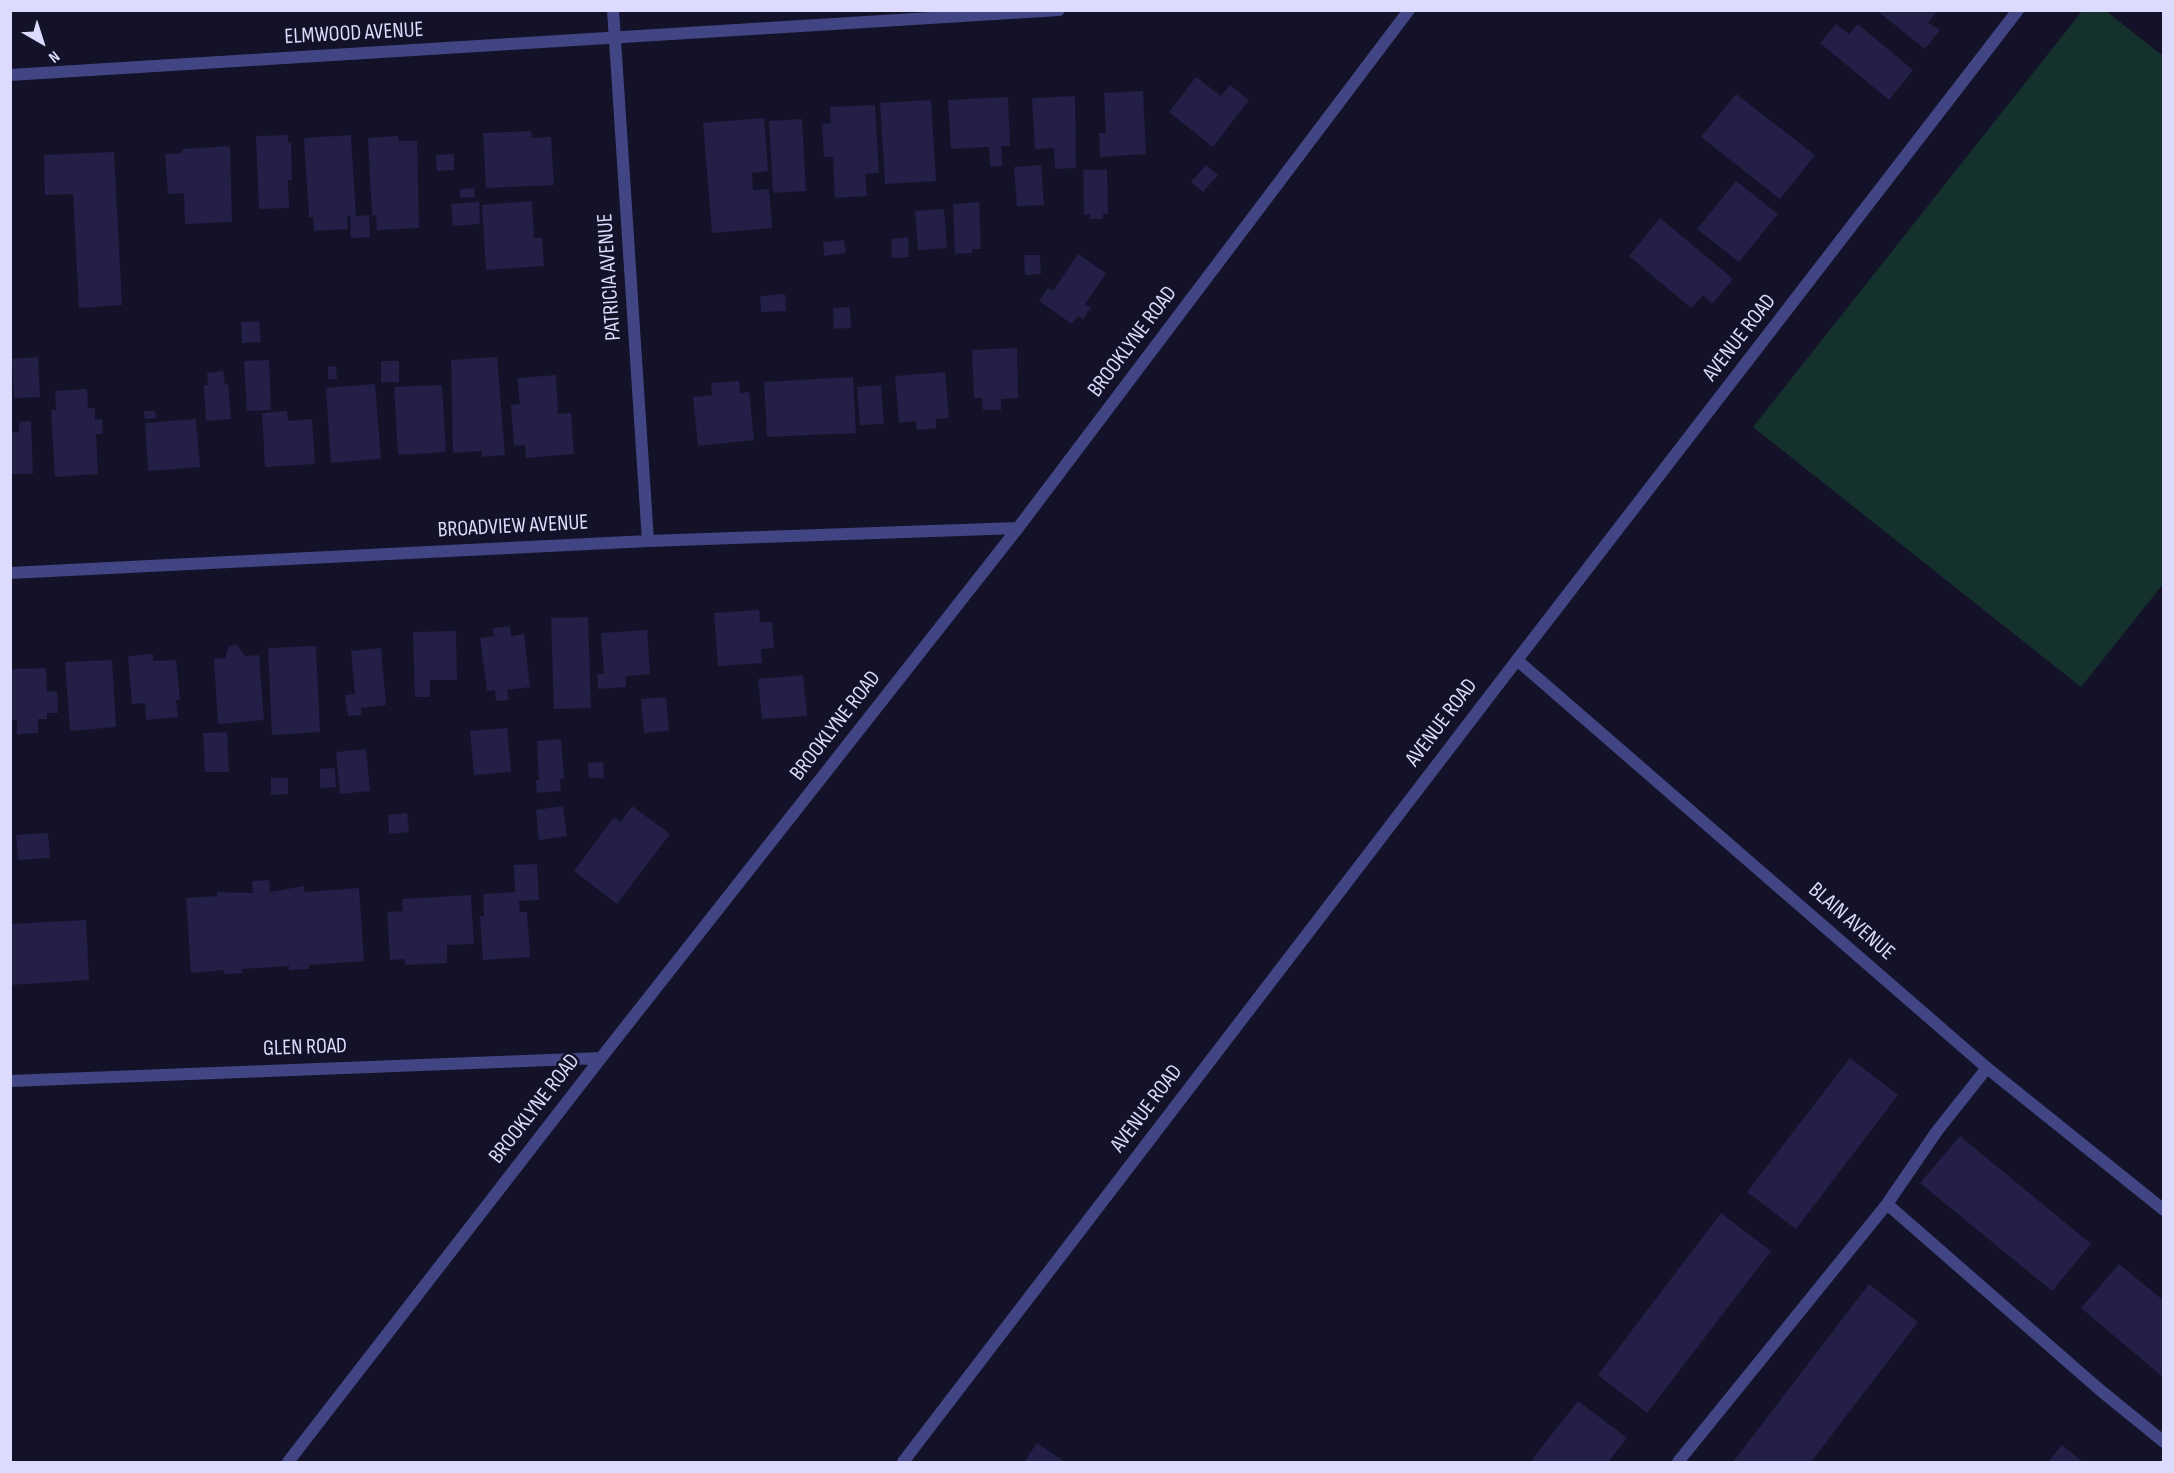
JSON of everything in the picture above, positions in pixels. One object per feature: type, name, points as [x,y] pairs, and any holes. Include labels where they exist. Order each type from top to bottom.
[{"type":"street","name":"PATRICIA AVENUE","points":[[613,10],[648,541]]},
{"type":"street","name":"ELMWOOD AVENUE","points":[[10,75],[1059,10]]},
{"type":"street","name":"BROOKLYNE ROAD","points":[[288,1462],[601,1058],[1018,528],[1409,10]]},
{"type":"street","name":"AVENUE ROAD","points":[[903,1462],[2018,10]]},
{"type":"street","name":"BROADVIEW AVENUE","points":[[10,573],[648,541],[1018,528]]},
{"type":"street","name":"BLAIN AVENUE","points":[[1517,660],[1987,1068],[2163,1210]]},
{"type":"street","name":"GLEN ROAD","points":[[10,1082],[601,1058]]},
{"type":"street","points":[[1678,1462],[1887,1204],[1937,1131],[1987,1068]]},
{"type":"street","points":[[1887,1204],[2163,1442]]},
{"type":"green space","points":[[2082,11],[2106,11],[2163,56],[2164,583],[2081,687],[1753,427]]},
{"type":"building","points":[[1876,10],[1935,10],[1936,12],[1928,23],[1940,30],[1925,49]]},
{"type":"building","points":[[1836,24],[1849,34],[1858,24],[1913,70],[1889,100],[1820,43]]},
{"type":"building","points":[[1196,77],[1221,96],[1230,85],[1249,100],[1213,147],[1169,112]]},
{"type":"building","points":[[1143,91],[1146,154],[1100,157],[1099,133],[1106,133],[1104,93]]},
{"type":"building","points":[[1736,94],[1815,155],[1780,199],[1701,137]]},
{"type":"building","points":[[1075,96],[1076,168],[1055,169],[1054,148],[1035,149],[1032,98]]},
{"type":"building","points":[[1008,97],[1010,146],[1001,146],[1002,166],[990,167],[989,147],[951,149],[948,100]]},
{"type":"building","points":[[931,100],[936,181],[885,184],[880,103]]},
{"type":"building","points":[[875,105],[879,173],[865,174],[867,196],[835,198],[833,157],[824,157],[822,124],[831,123],[830,107]]},
{"type":"building","points":[[764,118],[768,171],[752,173],[753,190],[769,189],[772,228],[712,233],[703,123]]},
{"type":"building","points":[[802,119],[806,191],[773,193],[769,121]]},
{"type":"building","points":[[531,131],[532,138],[551,137],[554,185],[486,188],[483,133]]},
{"type":"building","points":[[288,135],[288,143],[291,143],[292,180],[288,180],[289,208],[259,209],[256,136]]},
{"type":"building","points":[[351,135],[356,216],[369,215],[370,237],[351,238],[350,216],[347,216],[348,229],[314,231],[313,217],[309,217],[304,138]]},
{"type":"building","points":[[398,136],[399,141],[417,141],[419,228],[377,230],[376,215],[372,216],[368,138]]},
{"type":"building","points":[[230,146],[232,222],[185,224],[184,193],[168,194],[165,154],[182,153],[182,149]]},
{"type":"building","points":[[114,152],[122,305],[79,308],[73,194],[45,195],[44,155]]},
{"type":"building","points":[[454,154],[454,170],[437,171],[436,155]]},
{"type":"building","points":[[1041,165],[1044,205],[1017,206],[1014,167]]},
{"type":"building","points":[[1206,165],[1218,175],[1203,192],[1191,182]]},
{"type":"building","points":[[1083,170],[1107,170],[1108,214],[1103,214],[1103,219],[1090,219],[1090,214],[1084,215]]},
{"type":"building","points":[[1736,181],[1778,214],[1739,262],[1697,229]]},
{"type":"building","points":[[474,188],[475,197],[460,198],[460,189]]},
{"type":"building","points":[[532,201],[534,238],[542,238],[544,266],[486,270],[482,205]]},
{"type":"building","points":[[479,202],[480,224],[453,226],[451,204]]},
{"type":"building","points":[[979,202],[981,249],[972,249],[972,253],[955,254],[953,204]]},
{"type":"building","points":[[944,209],[947,248],[918,250],[915,211]]},
{"type":"building","points":[[1660,218],[1733,279],[1712,304],[1703,295],[1691,308],[1629,256]]},
{"type":"building","points":[[908,237],[909,257],[892,258],[891,239]]},
{"type":"building","points":[[844,240],[846,253],[824,256],[823,242]]},
{"type":"building","points":[[1078,254],[1106,273],[1085,304],[1091,308],[1083,319],[1078,316],[1072,324],[1039,301],[1048,288],[1053,291]]},
{"type":"building","points":[[1024,255],[1040,255],[1041,274],[1025,275]]},
{"type":"building","points":[[785,294],[786,311],[761,312],[760,296]]},
{"type":"building","points":[[850,307],[851,328],[834,329],[833,308]]},
{"type":"building","points":[[259,321],[261,342],[242,343],[241,322]]},
{"type":"building","points":[[1017,348],[1018,398],[1001,399],[1001,410],[983,410],[982,398],[974,398],[972,350]]},
{"type":"building","points":[[38,357],[40,397],[14,398],[12,359]]},
{"type":"building","points":[[497,357],[505,455],[482,457],[482,451],[453,453],[451,360]]},
{"type":"building","points":[[269,360],[271,410],[247,411],[244,361]]},
{"type":"building","points":[[381,361],[399,361],[399,382],[381,382]]},
{"type":"building","points":[[336,366],[337,379],[328,379],[328,367]]},
{"type":"building","points":[[223,371],[225,385],[228,384],[231,419],[206,421],[204,385],[208,385],[207,373]]},
{"type":"building","points":[[945,372],[949,418],[936,419],[936,428],[917,430],[916,421],[899,423],[895,376]]},
{"type":"building","points":[[556,375],[558,414],[571,413],[574,454],[526,458],[525,445],[514,446],[511,405],[520,404],[517,378]]},
{"type":"building","points":[[853,377],[856,433],[767,437],[764,382]]},
{"type":"building","points":[[739,381],[740,393],[749,392],[754,440],[698,446],[693,397],[712,395],[711,383]]},
{"type":"building","points":[[375,384],[381,459],[331,463],[326,388]]},
{"type":"building","points":[[442,385],[446,452],[398,455],[394,387]]},
{"type":"building","points":[[881,385],[884,424],[860,425],[857,387]]},
{"type":"building","points":[[87,389],[88,408],[95,408],[95,420],[102,419],[103,434],[96,434],[98,474],[55,477],[51,410],[56,410],[55,391]]},
{"type":"building","points":[[144,411],[155,411],[156,418],[145,419]]},
{"type":"building","points":[[287,411],[288,421],[312,419],[315,464],[265,467],[262,413]]},
{"type":"building","points":[[196,419],[200,467],[148,471],[145,423]]},
{"type":"building","points":[[31,421],[33,474],[10,474],[10,432],[19,432],[19,422]]},
{"type":"building","points":[[759,610],[760,622],[772,622],[774,648],[761,649],[762,663],[718,666],[714,613]]},
{"type":"building","points":[[588,617],[591,708],[554,709],[551,618]]},
{"type":"building","points":[[510,626],[511,636],[524,634],[530,687],[507,690],[509,700],[496,701],[495,690],[487,691],[480,638],[494,636],[493,628]]},
{"type":"building","points":[[647,630],[650,674],[626,676],[626,687],[598,689],[597,674],[604,674],[601,633]]},
{"type":"building","points":[[456,631],[457,680],[430,680],[430,697],[415,697],[413,632]]},
{"type":"building","points":[[237,645],[245,656],[259,655],[264,720],[218,724],[214,659],[225,658],[229,646]]},
{"type":"building","points":[[316,646],[320,732],[272,735],[268,648]]},
{"type":"building","points":[[381,648],[386,705],[361,708],[361,715],[348,716],[345,695],[355,694],[351,651]]},
{"type":"building","points":[[153,654],[153,661],[176,660],[180,700],[176,700],[178,717],[146,720],[145,703],[132,704],[128,656]]},
{"type":"building","points":[[112,660],[116,727],[70,731],[65,662]]},
{"type":"building","points":[[46,668],[47,692],[57,691],[58,713],[47,713],[47,719],[38,719],[38,733],[17,734],[17,720],[10,720],[10,669]]},
{"type":"building","points":[[803,675],[807,716],[762,719],[758,679]]},
{"type":"building","points":[[666,697],[669,731],[644,733],[641,699]]},
{"type":"building","points":[[507,728],[511,772],[474,775],[470,731]]},
{"type":"building","points":[[227,732],[229,772],[205,772],[203,733]]},
{"type":"building","points":[[561,739],[564,778],[560,779],[561,791],[537,793],[536,780],[539,780],[537,741]]},
{"type":"building","points":[[366,749],[370,791],[340,794],[336,752]]},
{"type":"building","points":[[603,762],[604,778],[589,778],[588,763]]},
{"type":"building","points":[[335,768],[336,787],[320,788],[320,769]]},
{"type":"building","points":[[271,778],[288,778],[288,794],[271,795]]},
{"type":"building","points":[[563,806],[567,836],[539,840],[536,810]]},
{"type":"building","points":[[632,806],[670,834],[617,904],[574,871],[614,817],[621,822]]},
{"type":"building","points":[[407,813],[409,832],[389,834],[388,815]]},
{"type":"building","points":[[48,833],[50,858],[18,860],[16,835]]},
{"type":"building","points":[[537,864],[539,900],[519,901],[520,912],[527,912],[530,957],[483,960],[480,916],[484,916],[483,894],[515,892],[514,865]]},
{"type":"building","points":[[269,880],[270,892],[304,886],[304,892],[359,888],[364,961],[309,965],[309,969],[289,970],[289,966],[242,969],[242,973],[223,974],[224,970],[191,973],[186,898],[217,896],[217,892],[253,893],[252,881]]},
{"type":"building","points":[[471,895],[474,944],[447,945],[447,963],[405,965],[405,959],[390,960],[387,912],[403,911],[402,899]]},
{"type":"building","points":[[86,920],[89,980],[10,985],[10,924]]},
{"type":"building","points":[[1850,1058],[1898,1095],[1796,1229],[1747,1192]]},
{"type":"building","points":[[1960,1136],[2091,1244],[2052,1291],[1920,1183]]},
{"type":"building","points":[[1721,1213],[1771,1251],[1647,1413],[1598,1375]]},
{"type":"building","points":[[2119,1264],[2164,1301],[2164,1378],[2081,1308]]},
{"type":"building","points":[[1869,1284],[1918,1322],[1811,1462],[1733,1462]]},
{"type":"building","points":[[1578,1401],[1627,1438],[1608,1462],[1530,1462]]},
{"type":"building","points":[[1037,1443],[1065,1462],[1024,1462]]},
{"type":"building","points":[[2062,1445],[2083,1462],[2048,1462]]}]
